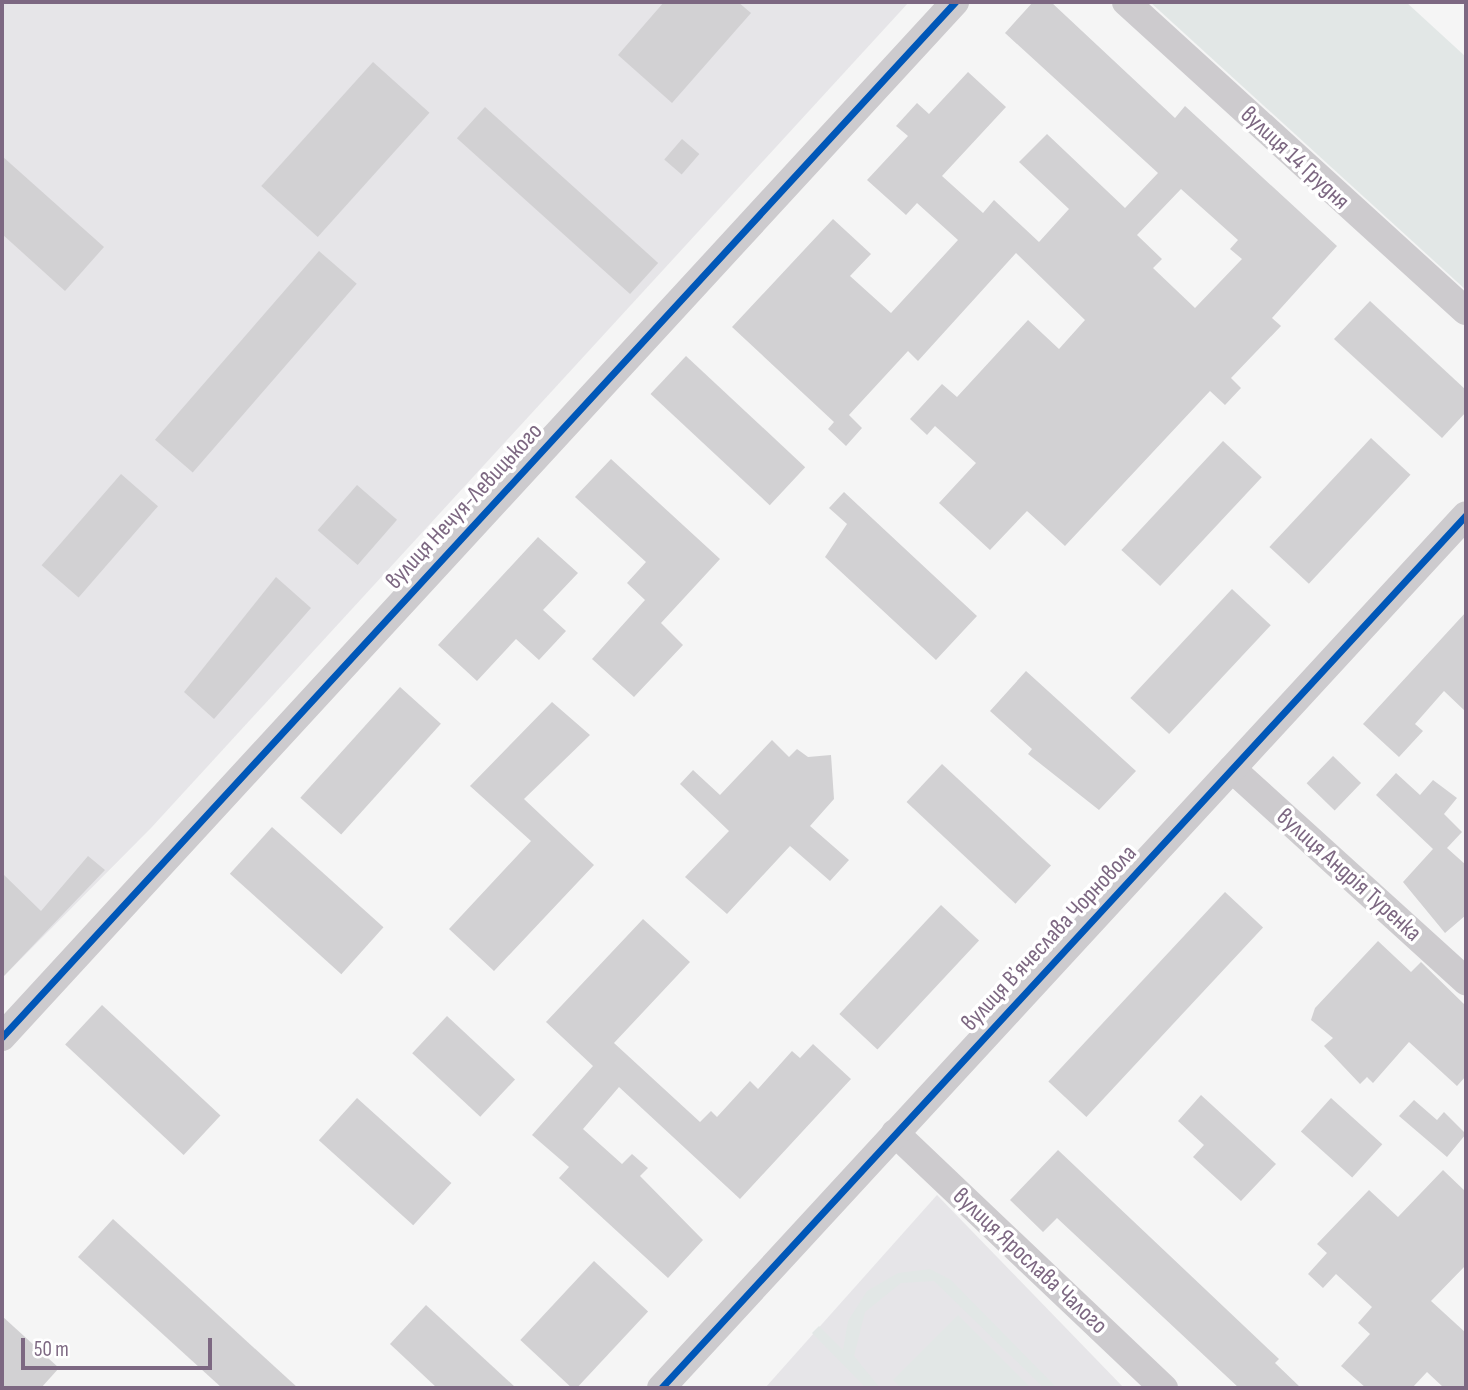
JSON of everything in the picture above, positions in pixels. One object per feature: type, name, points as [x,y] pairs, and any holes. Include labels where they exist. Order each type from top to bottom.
[{"type":"street","name":"вулиця Нечуя-Левицького","points":[[2,1037],[956,2]]},
{"type":"street","name":"вулиця 14 Грудня","points":[[1126,2],[1466,311]]},
{"type":"street","name":"вулиця Вʼячеслава Чорновола","points":[[661,1388],[1466,515]]},
{"type":"street","name":"вулиця Андрія Туренка","points":[[1232,769],[1465,978]]},
{"type":"street","name":"вулиця Ярослава Чалого","points":[[895,1133],[1164,1388]]},
{"type":"shaded area","points":[[2,2],[909,2],[151,828],[2,978]]},
{"type":"shaded area","points":[[1150,2],[1406,2],[1466,57],[1466,290]]},
{"type":"shaded area","points":[[937,1195],[1124,1388],[765,1388]]},
{"type":"shaded area","points":[[930,1269],[951,1280],[1057,1388],[1044,1388],[934,1281],[901,1283],[865,1312],[854,1356],[880,1388],[866,1388],[812,1333],[819,1326],[843,1350],[848,1321],[867,1291],[898,1273]]},
{"type":"shaded area","points":[[958,1315],[1031,1388],[901,1388],[893,1380]]},
{"type":"building","points":[[664,2],[738,2],[751,13],[672,103],[618,55]]},
{"type":"building","points":[[1033,2],[1051,2],[1175,118],[1185,106],[1337,246],[1272,318],[1281,326],[1231,378],[1241,388],[1225,405],[1210,391],[1065,546],[1027,511],[990,550],[939,503],[976,463],[935,426],[927,435],[910,419],[942,384],[957,397],[1028,320],[1059,349],[1085,320],[1016,253],[918,361],[908,351],[849,415],[862,428],[846,446],[828,429],[834,422],[732,327],[833,219],[871,254],[850,276],[891,313],[958,240],[917,203],[906,215],[867,180],[908,136],[896,126],[917,103],[929,114],[968,72],[1006,107],[942,176],[983,213],[994,200],[1039,242],[1069,209],[1019,162],[1047,134],[1125,208],[1158,173],[1005,33]],"holes":[[[1181,189],[1238,240],[1230,249],[1242,259],[1195,308],[1153,268],[1162,259],[1137,235]]]},
{"type":"building","points":[[373,62],[429,113],[318,237],[261,186]]},
{"type":"building","points":[[485,107],[658,263],[630,294],[457,138]]},
{"type":"building","points":[[682,139],[699,154],[682,174],[664,159]]},
{"type":"building","points":[[2,156],[104,247],[65,291],[2,234]]},
{"type":"building","points":[[319,251],[357,284],[193,472],[155,440]]},
{"type":"building","points":[[1370,301],[1466,390],[1466,412],[1442,438],[1334,339]]},
{"type":"building","points":[[686,356],[805,467],[770,505],[651,394]]},
{"type":"building","points":[[1371,438],[1410,475],[1309,584],[1269,547]]},
{"type":"building","points":[[1223,441],[1262,477],[1160,586],[1121,550]]},
{"type":"building","points":[[611,459],[720,559],[661,623],[683,645],[634,697],[592,659],[645,600],[627,583],[646,562],[575,497]]},
{"type":"building","points":[[121,474],[158,506],[79,597],[42,565]]},
{"type":"building","points":[[357,485],[397,520],[358,565],[318,530]]},
{"type":"building","points":[[844,492],[977,616],[936,660],[825,557],[847,524],[829,508]]},
{"type":"building","points":[[538,537],[578,573],[543,610],[566,631],[539,660],[516,639],[477,681],[438,645]]},
{"type":"building","points":[[276,577],[311,608],[214,719],[184,692]]},
{"type":"building","points":[[1232,589],[1271,625],[1169,734],[1130,698]]},
{"type":"building","points":[[1466,612],[1466,712],[1444,691],[1415,724],[1423,731],[1399,757],[1363,724]]},
{"type":"building","points":[[1026,671],[1136,771],[1099,810],[1028,754],[1032,749],[990,711]]},
{"type":"building","points":[[400,687],[441,724],[341,835],[300,798]]},
{"type":"building","points":[[552,702],[590,735],[524,799],[594,865],[494,971],[449,929],[531,841],[470,786]]},
{"type":"building","points":[[772,740],[789,757],[797,749],[808,757],[831,755],[834,799],[810,826],[849,860],[830,881],[790,846],[727,914],[685,877],[729,831],[680,784],[693,770],[720,795]]},
{"type":"building","points":[[1333,756],[1361,783],[1335,810],[1307,783]]},
{"type":"building","points":[[942,764],[1051,866],[1016,904],[907,802]]},
{"type":"building","points":[[1396,773],[1420,795],[1433,780],[1457,798],[1444,814],[1462,832],[1447,848],[1466,865],[1466,915],[1445,933],[1403,882],[1433,849],[1376,795]]},
{"type":"building","points":[[272,827],[383,927],[341,974],[230,874]]},
{"type":"building","points":[[88,856],[105,870],[2,978],[2,873],[41,911]]},
{"type":"building","points":[[1225,892],[1263,927],[1086,1117],[1048,1081]]},
{"type":"building","points":[[941,905],[979,940],[877,1049],[839,1014]]},
{"type":"building","points":[[643,919],[690,962],[614,1043],[700,1122],[711,1111],[717,1117],[750,1081],[758,1089],[792,1051],[800,1058],[813,1044],[851,1079],[740,1199],[619,1087],[583,1129],[622,1164],[632,1154],[648,1168],[640,1176],[703,1240],[668,1278],[559,1178],[569,1167],[532,1135],[593,1066],[546,1022]]},
{"type":"building","points":[[1378,941],[1411,972],[1421,962],[1466,1006],[1466,1076],[1457,1086],[1409,1042],[1373,1083],[1367,1077],[1360,1084],[1324,1046],[1333,1038],[1311,1020],[1315,1008]]},
{"type":"building","points":[[102,1005],[220,1115],[184,1155],[65,1044]]},
{"type":"building","points":[[447,1016],[515,1079],[480,1117],[412,1053]]},
{"type":"building","points":[[1201,1095],[1276,1164],[1241,1201],[1193,1157],[1204,1145],[1178,1121]]},
{"type":"building","points":[[357,1098],[451,1183],[413,1225],[319,1140]]},
{"type":"building","points":[[1331,1098],[1382,1144],[1352,1178],[1301,1131]]},
{"type":"building","points":[[1414,1100],[1437,1120],[1444,1112],[1466,1134],[1447,1157],[1399,1116]]},
{"type":"building","points":[[1058,1150],[1279,1359],[1275,1363],[1301,1388],[1239,1388],[1057,1218],[1043,1232],[1010,1200]]},
{"type":"building","points":[[1443,1170],[1466,1192],[1466,1265],[1431,1301],[1466,1333],[1466,1388],[1444,1388],[1427,1372],[1412,1388],[1366,1388],[1341,1366],[1370,1334],[1358,1323],[1372,1307],[1336,1274],[1323,1288],[1308,1274],[1327,1253],[1317,1244],[1369,1190],[1398,1217]]},
{"type":"building","points":[[113,1219],[298,1388],[222,1388],[78,1257]]},
{"type":"building","points":[[594,1261],[648,1311],[577,1388],[572,1388],[520,1340]]},
{"type":"building","points":[[426,1305],[516,1388],[437,1388],[390,1344]]},
{"type":"building","points":[[2,1316],[59,1368],[41,1388],[2,1388]]},
{"type":"cycle path","points":[[2,1037],[955,2]]},
{"type":"cycle path","points":[[661,1388],[1466,515]]}]
